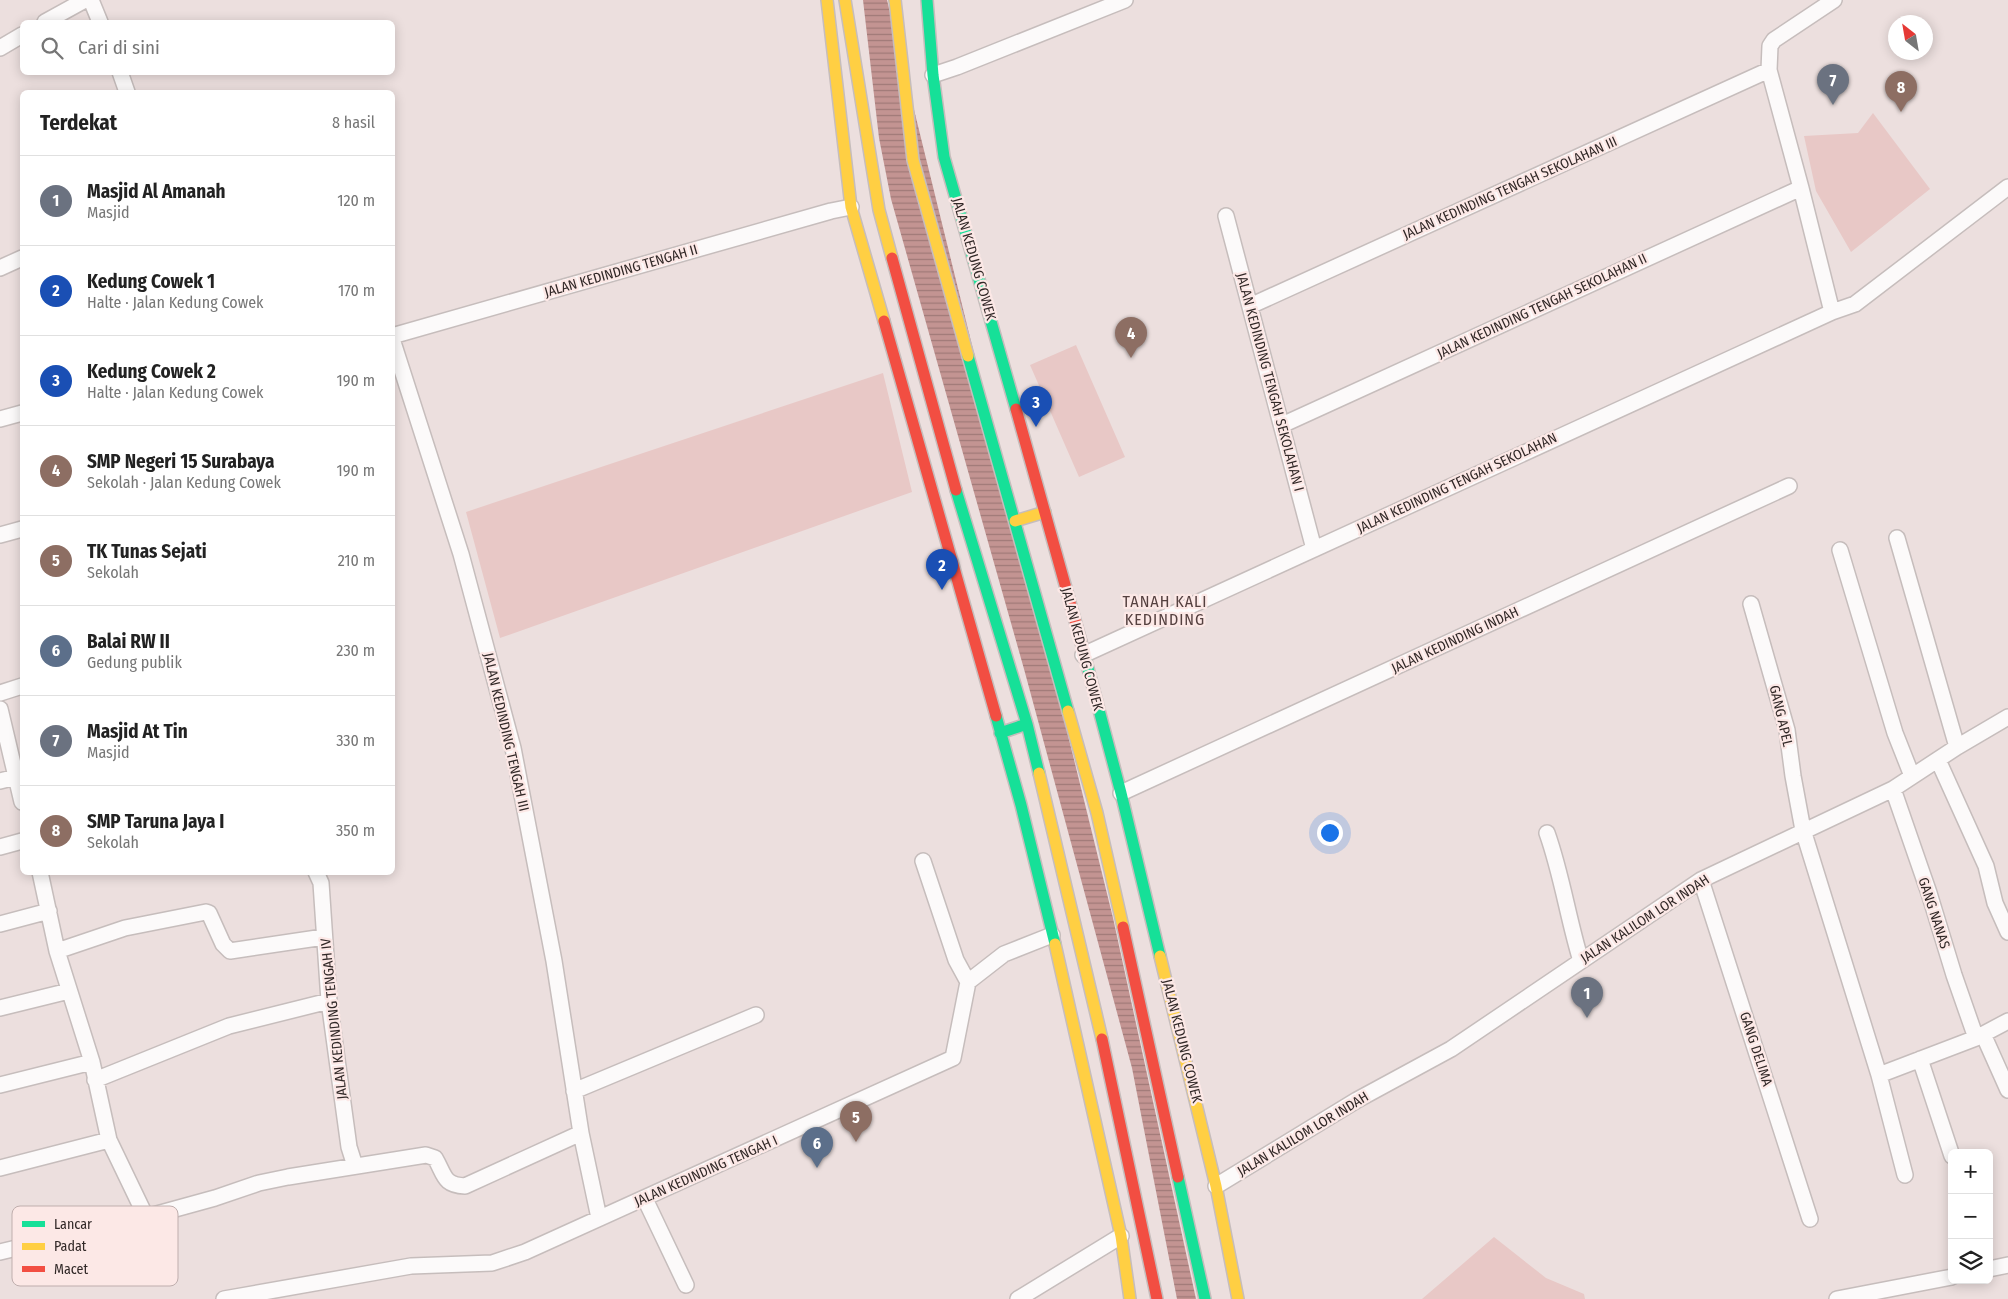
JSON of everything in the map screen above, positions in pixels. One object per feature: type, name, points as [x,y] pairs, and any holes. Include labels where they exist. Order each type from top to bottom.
[{"type":"main road","points":[[827,0],[851,207],[1021,805],[1052,934],[1066,983],[1121,1236],[1130,1299]]},
{"type":"main road","points":[[845,0],[878,210],[941,440],[1026,724],[1112,1078],[1157,1299]]},
{"type":"main road","points":[[894,0],[913,160],[953,308],[1097,813],[1205,1299]]},
{"type":"main road","name":"JALAN KEDUNG COWEK","points":[[927,0],[933,75],[944,157],[1045,512],[1122,793],[1216,1186],[1238,1299]]},
{"type":"main road","points":[[1015,521],[1045,512]]},
{"type":"main road","points":[[1000,733],[1026,724]]},
{"type":"street","points":[[49,20],[85,0]]},
{"type":"street","points":[[91,0],[99,20]]},
{"type":"street","points":[[933,75],[1126,0]]},
{"type":"street","points":[[1832,312],[1769,70],[1770,46],[1774,40],[1834,0]]},
{"type":"street","points":[[0,48],[20,36]]},
{"type":"street","name":"JALAN KEDINDING TENGAH SEKOLAHAN III","points":[[1250,306],[1769,70]]},
{"type":"street","points":[[121,75],[126,90]]},
{"type":"street","name":"JALAN KEDINDING TENGAH SEKOLAHAN","points":[[1083,655],[1832,312],[1855,304],[2008,187]]},
{"type":"street","name":"JALAN KEDINDING TENGAH SEKOLAHAN II","points":[[1282,424],[1801,188]]},
{"type":"street","name":"JALAN KEDINDING TENGAH II","points":[[395,337],[832,210],[851,207]]},
{"type":"street","name":"JALAN KEDINDING TENGAH SEKOLAHAN I","points":[[1226,216],[1314,548]]},
{"type":"street","points":[[0,268],[20,259]]},
{"type":"street","name":"JALAN KEDINDING TENGAH III","points":[[395,347],[461,554],[513,748],[554,961],[581,1133],[599,1218]]},
{"type":"street","points":[[0,419],[20,414]]},
{"type":"street","name":"JALAN KEDINDING INDAH","points":[[1122,793],[1789,486]]},
{"type":"street","points":[[0,535],[20,530]]},
{"type":"street","points":[[1897,538],[1958,747]]},
{"type":"street","points":[[1840,550],[1895,733],[1912,776]]},
{"type":"street","name":"GANG APEL","points":[[1751,604],[1787,730],[1795,792],[1804,830],[1879,1074],[1906,1174]]},
{"type":"street","points":[[0,693],[20,687]]},
{"type":"street","points":[[0,709],[20,794]]},
{"type":"street","name":"JALAN KALILOM LOR INDAH","points":[[1216,1186],[1333,1114],[1451,1048],[1701,880],[1893,789],[2008,717]]},
{"type":"street","points":[[1938,760],[1986,866],[1995,902],[2008,932]]},
{"type":"street","points":[[0,781],[16,777]]},
{"type":"street","name":"GANG NANAS","points":[[1893,789],[1929,893],[1954,976],[1980,1036],[2008,1090]]},
{"type":"street","points":[[1548,833],[1558,865],[1566,905],[1581,961]]},
{"type":"street","points":[[0,847],[20,842]]},
{"type":"street","points":[[923,861],[956,960],[968,982],[1004,954],[1052,934]]},
{"type":"street","points":[[41,875],[57,951],[92,1062],[109,1140],[141,1206]]},
{"type":"street","name":"JALAN KEDINDING TENGAH IV","points":[[317,875],[321,883],[329,1001],[349,1147],[355,1166]]},
{"type":"street","name":"GANG DELIMA","points":[[1701,880],[1810,1219]]},
{"type":"street","points":[[0,924],[49,911]]},
{"type":"street","points":[[57,951],[125,928],[206,912],[209,913],[223,944],[230,951],[324,937]]},
{"type":"street","name":"JALAN KEDINDING TENGAH I","points":[[224,1299],[411,1266],[492,1263],[525,1252],[953,1058],[968,982]]},
{"type":"street","points":[[0,1008],[69,991]]},
{"type":"street","points":[[95,1080],[229,1026],[329,1001]]},
{"type":"street","points":[[574,1091],[756,1015]]},
{"type":"street","points":[[1879,1074],[1980,1036],[2008,1021]]},
{"type":"street","points":[[1920,1059],[1950,1149]]},
{"type":"street","points":[[0,1085],[92,1062]]},
{"type":"street","points":[[178,1208],[259,1183],[426,1155],[435,1158],[449,1182],[454,1185],[465,1186],[581,1133]]},
{"type":"street","points":[[0,1168],[109,1140]]},
{"type":"street","points":[[645,1199],[686,1285]]},
{"type":"street","points":[[1018,1299],[1121,1236]]},
{"type":"street","points":[[1993,1268],[2008,1266]]},
{"type":"street","points":[[1838,1299],[1948,1277]]},
{"type":"shaded area","points":[[863,0],[887,0],[1113,918],[1196,1299],[1177,1299],[1132,1068],[1024,669],[891,199],[879,138]]},
{"type":"shaded area","points":[[1873,113],[1930,189],[1851,252],[1816,191],[1804,136],[1858,133]]},
{"type":"shaded area","points":[[1076,345],[1125,457],[1079,477],[1030,365]]},
{"type":"shaded area","points":[[883,373],[912,492],[500,638],[466,512]]},
{"type":"shaded area","points":[[1494,1237],[1546,1278],[1584,1294],[1585,1299],[1422,1299]]},
{"type":"traffic: fast","points":[[927,0],[933,75],[944,157],[1016,409]]},
{"type":"traffic: fast","points":[[968,356],[1068,711]]},
{"type":"traffic: fast","points":[[956,490],[1027,724],[1039,773]]},
{"type":"traffic: fast","points":[[1081,642],[1121,793],[1160,956]]},
{"type":"traffic: fast","points":[[996,716],[1021,805],[1055,944]]},
{"type":"traffic: fast","points":[[1000,733],[1027,724]]},
{"type":"traffic: fast","points":[[1178,1177],[1205,1299]]},
{"type":"traffic: slow","points":[[827,0],[851,207],[884,321]]},
{"type":"traffic: slow","points":[[845,0],[879,210],[892,258]]},
{"type":"traffic: slow","points":[[895,0],[913,160],[968,356]]},
{"type":"traffic: slow","points":[[1015,521],[1045,512]]},
{"type":"traffic: slow","points":[[1068,711],[1097,813],[1123,927]]},
{"type":"traffic: slow","points":[[1039,773],[1102,1039]]},
{"type":"traffic: slow","points":[[1055,944],[1121,1236],[1130,1299]]},
{"type":"traffic: slow","points":[[1160,956],[1216,1186],[1238,1299]]},
{"type":"traffic: jam","points":[[892,258],[956,490]]},
{"type":"traffic: jam","points":[[884,321],[996,716]]},
{"type":"traffic: jam","points":[[1016,409],[1081,642]]},
{"type":"traffic: jam","points":[[1123,927],[1178,1177]]},
{"type":"traffic: jam","points":[[1102,1039],[1157,1299]]},
{"type":"place","name":"Masjid At Tin","points":[[1833,105]]},
{"type":"place","name":"SMP Taruna Jaya I","points":[[1901,112]]},
{"type":"place","name":"SMP Negeri 15 Surabaya","points":[[1131,358]]},
{"type":"place","name":"Kedung Cowek 2","points":[[1036,427]]},
{"type":"place","name":"Kedung Cowek 1","points":[[942,590]]},
{"type":"place","name":"Masjid Al Amanah","points":[[1587,1018]]},
{"type":"place","name":"TK Tunas Sejati","points":[[856,1142]]},
{"type":"place","name":"Balai RW II","points":[[817,1168]]},
{"type":"district","name":"TANAH KALI KEDINDING","points":[[1165,610]]}]
